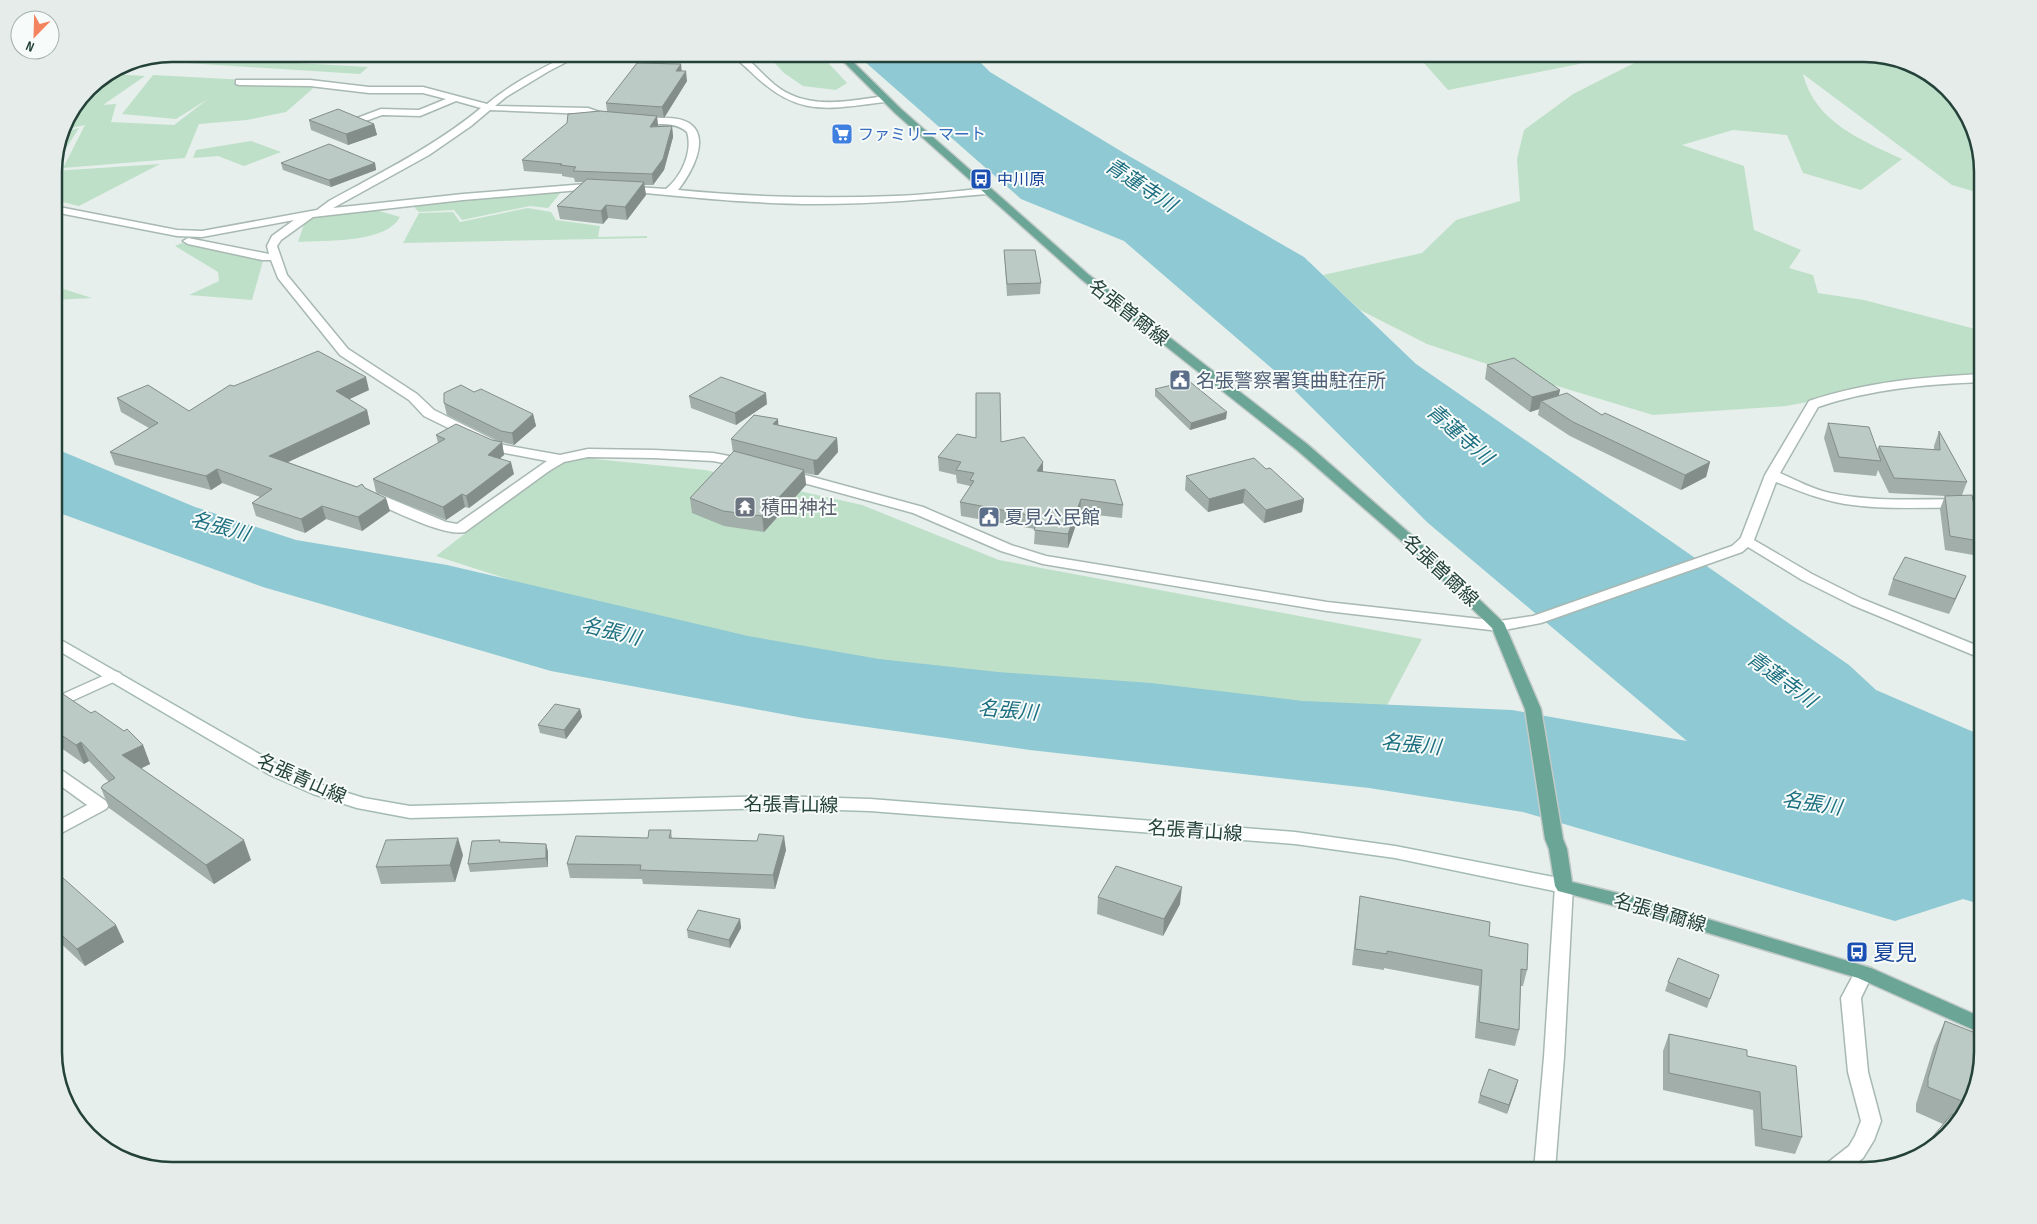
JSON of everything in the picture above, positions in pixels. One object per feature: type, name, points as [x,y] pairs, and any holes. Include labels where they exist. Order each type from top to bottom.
[{"type":"main road","name":"名張曽爾線","points":[[848,62],[885,99],[1085,277],[1302,447],[1417,548],[1499,626],[1534,709],[1554,839],[1558,849],[1564,886],[1647,908],[1864,973],[1974,1022]]},
{"type":"street","points":[[560,459],[500,448],[429,413],[413,397],[344,352],[282,276],[272,246],[276,238],[333,203],[424,153],[468,124],[487,107],[534,76],[562,62]]},
{"type":"street","points":[[745,62],[778,92],[799,102],[833,106],[885,99]]},
{"type":"street","points":[[239,82],[310,83],[369,90],[423,90],[487,107],[506,110],[588,112],[622,119],[674,122],[690,128],[693,140],[690,164],[675,188],[668,192]]},
{"type":"street","points":[[360,120],[381,112],[420,113],[456,98]]},
{"type":"street","points":[[63,211],[177,233],[211,234],[315,214],[582,186],[605,186],[816,202],[914,198],[987,191]]},
{"type":"street","points":[[177,233],[178,240],[276,257]]},
{"type":"street","points":[[775,471],[918,510],[1006,548],[1043,560],[1366,610],[1442,621],[1499,626],[1536,620],[1742,544],[1772,475],[1813,404],[1846,393],[1922,381],[1974,378]]},
{"type":"street","points":[[374,497],[443,526],[460,529],[544,468],[560,459],[588,453],[713,457],[759,466]]},
{"type":"street","points":[[1772,475],[1825,496],[1850,500],[1884,503],[1974,503]]},
{"type":"street","points":[[1742,544],[1857,602],[1974,650]]},
{"type":"street","name":"名張青山線","points":[[63,645],[276,771],[319,790],[363,804],[410,812],[776,802],[870,805],[1294,838],[1395,852],[1564,886]]},
{"type":"street","points":[[63,700],[114,676]]},
{"type":"street","points":[[63,779],[100,805],[63,826]]},
{"type":"street","points":[[1545,1162],[1554,1057],[1564,886]]},
{"type":"street","points":[[1843,1162],[1856,1152],[1864,1140],[1871,1121],[1858,1072],[1851,998],[1864,973]]},
{"type":"green space","points":[[171,62],[281,62],[368,67],[360,74]]},
{"type":"green space","points":[[774,62],[827,62],[847,83],[836,90],[803,86],[784,73]]},
{"type":"green space","points":[[1423,62],[1589,62],[1448,90]]},
{"type":"green space","points":[[1636,62],[1865,62],[1893,66],[1926,81],[1956,111],[1969,137],[1974,165],[1974,191],[1952,185],[1803,74],[1809,91],[1829,117],[1856,136],[1902,159],[1861,190],[1803,173],[1787,135],[1733,130],[1682,145],[1744,166],[1754,230],[1801,250],[1789,268],[1813,275],[1818,293],[1864,300],[1974,329],[1974,377],[1922,381],[1786,406],[1653,415],[1511,372],[1427,344],[1360,310],[1323,275],[1422,253],[1456,220],[1520,201],[1517,159],[1524,130],[1573,94]]},
{"type":"green space","points":[[123,75],[145,76],[103,105],[116,104],[111,122],[174,125],[208,99],[176,119],[122,114],[153,75],[318,84],[286,112],[247,120],[199,124],[185,158],[63,168],[85,125],[72,128],[85,105],[105,85]]},
{"type":"green space","points":[[79,128],[65,150],[66,144],[71,130]]},
{"type":"green space","points":[[251,141],[281,152],[244,166],[218,156],[193,158],[196,150]]},
{"type":"green space","points":[[160,164],[79,206],[63,202],[63,170]]},
{"type":"green space","points":[[562,191],[548,208],[530,206],[462,220],[454,210],[419,212],[412,205]]},
{"type":"green space","points":[[528,208],[551,212],[556,220],[600,226],[598,237],[647,236],[647,238],[403,243],[419,213],[453,212],[460,222]]},
{"type":"green space","points":[[376,210],[400,217],[392,226],[382,232],[368,236],[354,239],[298,242],[307,215]]},
{"type":"green space","points":[[182,243],[263,261],[252,300],[189,295],[219,281],[218,272],[175,246]]},
{"type":"green space","points":[[63,289],[92,298],[63,300]]},
{"type":"green space","points":[[585,458],[705,470],[862,505],[999,560],[1422,639],[1385,709],[725,649],[436,556],[546,471],[564,462]]},
{"type":"water","points":[[865,62],[980,62],[990,72],[1129,156],[1304,257],[1416,364],[1849,665],[1876,690],[1974,732],[1974,902],[1963,899],[1895,921],[1523,812],[1369,788],[1030,750],[803,718],[551,671],[263,587],[63,514],[63,452],[195,507],[296,540],[447,565],[748,636],[879,659],[998,672],[1151,683],[1303,701],[1512,710],[1687,741],[1428,523],[1275,371],[1124,241],[1021,199]]},
{"type":"building","points":[[637,63],[681,64],[676,71],[686,71],[662,107],[606,103]]},
{"type":"building","points":[[338,109],[374,124],[346,134],[309,120]]},
{"type":"building","points":[[600,111],[657,116],[650,127],[672,126],[663,159],[652,174],[573,171],[576,167],[522,160],[567,123],[568,114]]},
{"type":"building","points":[[329,144],[375,163],[329,180],[281,163]]},
{"type":"building","points":[[587,179],[644,182],[625,207],[606,205],[601,211],[557,206]]},
{"type":"building","points":[[1004,250],[1035,250],[1041,283],[1007,284]]},
{"type":"building","points":[[318,351],[366,377],[336,391],[367,410],[269,456],[357,487],[362,484],[365,488],[386,498],[358,517],[322,506],[301,519],[252,503],[272,489],[217,469],[206,476],[110,452],[158,423],[117,398],[148,385],[189,411],[230,385],[234,386]]},
{"type":"building","points":[[1514,358],[1560,390],[1532,397],[1487,365]]},
{"type":"building","points":[[721,377],[766,393],[735,413],[689,396]]},
{"type":"building","points":[[1189,381],[1227,412],[1191,423],[1155,389]]},
{"type":"building","points":[[461,385],[474,392],[481,389],[533,414],[512,433],[501,431],[444,403],[444,393]]},
{"type":"building","points":[[976,393],[1000,393],[1001,442],[1024,437],[1043,462],[1037,471],[1115,480],[1123,505],[1081,499],[1068,534],[1034,530],[1039,517],[960,502],[974,481],[970,480],[974,473],[956,470],[961,462],[938,457],[957,434],[976,438]]},
{"type":"building","points":[[1567,393],[1602,415],[1605,413],[1710,462],[1685,475],[1573,422],[1541,401]]},
{"type":"building","points":[[754,415],[778,419],[773,424],[837,438],[817,460],[731,439]]},
{"type":"building","points":[[1828,423],[1869,427],[1881,461],[1839,457]]},
{"type":"building","points":[[456,424],[492,440],[502,442],[488,455],[511,462],[466,496],[462,494],[443,507],[373,479],[445,439],[436,435]]},
{"type":"building","points":[[1939,431],[1967,482],[1894,478],[1879,446],[1940,450]]},
{"type":"building","points":[[734,451],[804,470],[762,516],[723,511],[690,498]]},
{"type":"building","points":[[1254,458],[1266,469],[1270,468],[1304,499],[1266,510],[1245,489],[1209,499],[1186,476]]},
{"type":"building","points":[[1972,495],[1974,501],[1974,540],[1950,536],[1945,496]]},
{"type":"building","points":[[1905,557],[1966,576],[1955,599],[1893,579]]},
{"type":"building","points":[[63,694],[91,713],[95,711],[124,731],[127,729],[143,745],[122,755],[244,840],[206,865],[101,788],[115,778],[81,742],[76,745],[63,736]]},
{"type":"building","points":[[555,704],[580,709],[564,730],[538,725]]},
{"type":"building","points":[[649,830],[671,830],[669,838],[757,841],[759,834],[784,836],[773,875],[640,870],[641,865],[567,864],[576,836],[648,838]]},
{"type":"building","points":[[458,838],[450,865],[376,867],[386,840]]},
{"type":"building","points":[[500,840],[499,842],[546,844],[546,858],[468,864],[472,841]]},
{"type":"building","points":[[1116,866],[1182,887],[1164,919],[1098,897]]},
{"type":"building","points":[[63,878],[116,925],[77,949],[63,936]]},
{"type":"building","points":[[1360,896],[1490,922],[1489,936],[1528,944],[1527,970],[1521,969],[1519,1030],[1479,1022],[1482,970],[1387,951],[1387,954],[1355,949]]},
{"type":"building","points":[[698,910],[740,919],[729,940],[687,930]]},
{"type":"building","points":[[1678,958],[1719,975],[1710,999],[1668,982]]},
{"type":"building","points":[[1945,1021],[1974,1032],[1974,1066],[1963,1101],[1928,1087],[1928,1078]]},
{"type":"building","points":[[1669,1034],[1747,1050],[1747,1056],[1796,1066],[1802,1137],[1762,1129],[1760,1092],[1669,1073]]},
{"type":"building","points":[[1489,1069],[1518,1080],[1509,1105],[1480,1095]]},
{"type":"building","points":[[1952,1114],[1954,1115],[1952,1119],[1929,1141]]},
{"type":"place","name":"ファミリーマート","points":[[842,134]]},
{"type":"place","name":"中川原","points":[[981,179]]},
{"type":"place","name":"名張警察署箕曲駐在所","points":[[1180,380]]},
{"type":"place","name":"積田神社","points":[[745,507]]},
{"type":"place","name":"夏見公民館","points":[[989,517]]},
{"type":"place","name":"夏見","points":[[1857,952]]},
{"type":"water label","name":"青蓮寺川","points":[[1141,185]]},
{"type":"water label","name":"青蓮寺川","points":[[1460,434]]},
{"type":"water label","name":"名張川","points":[[220,526]]},
{"type":"water label","name":"名張川","points":[[611,631]]},
{"type":"water label","name":"青蓮寺川","points":[[1782,679]]},
{"type":"water label","name":"名張川","points":[[1008,710]]},
{"type":"water label","name":"名張川","points":[[1411,744]]},
{"type":"water label","name":"名張川","points":[[1812,803]]}]
